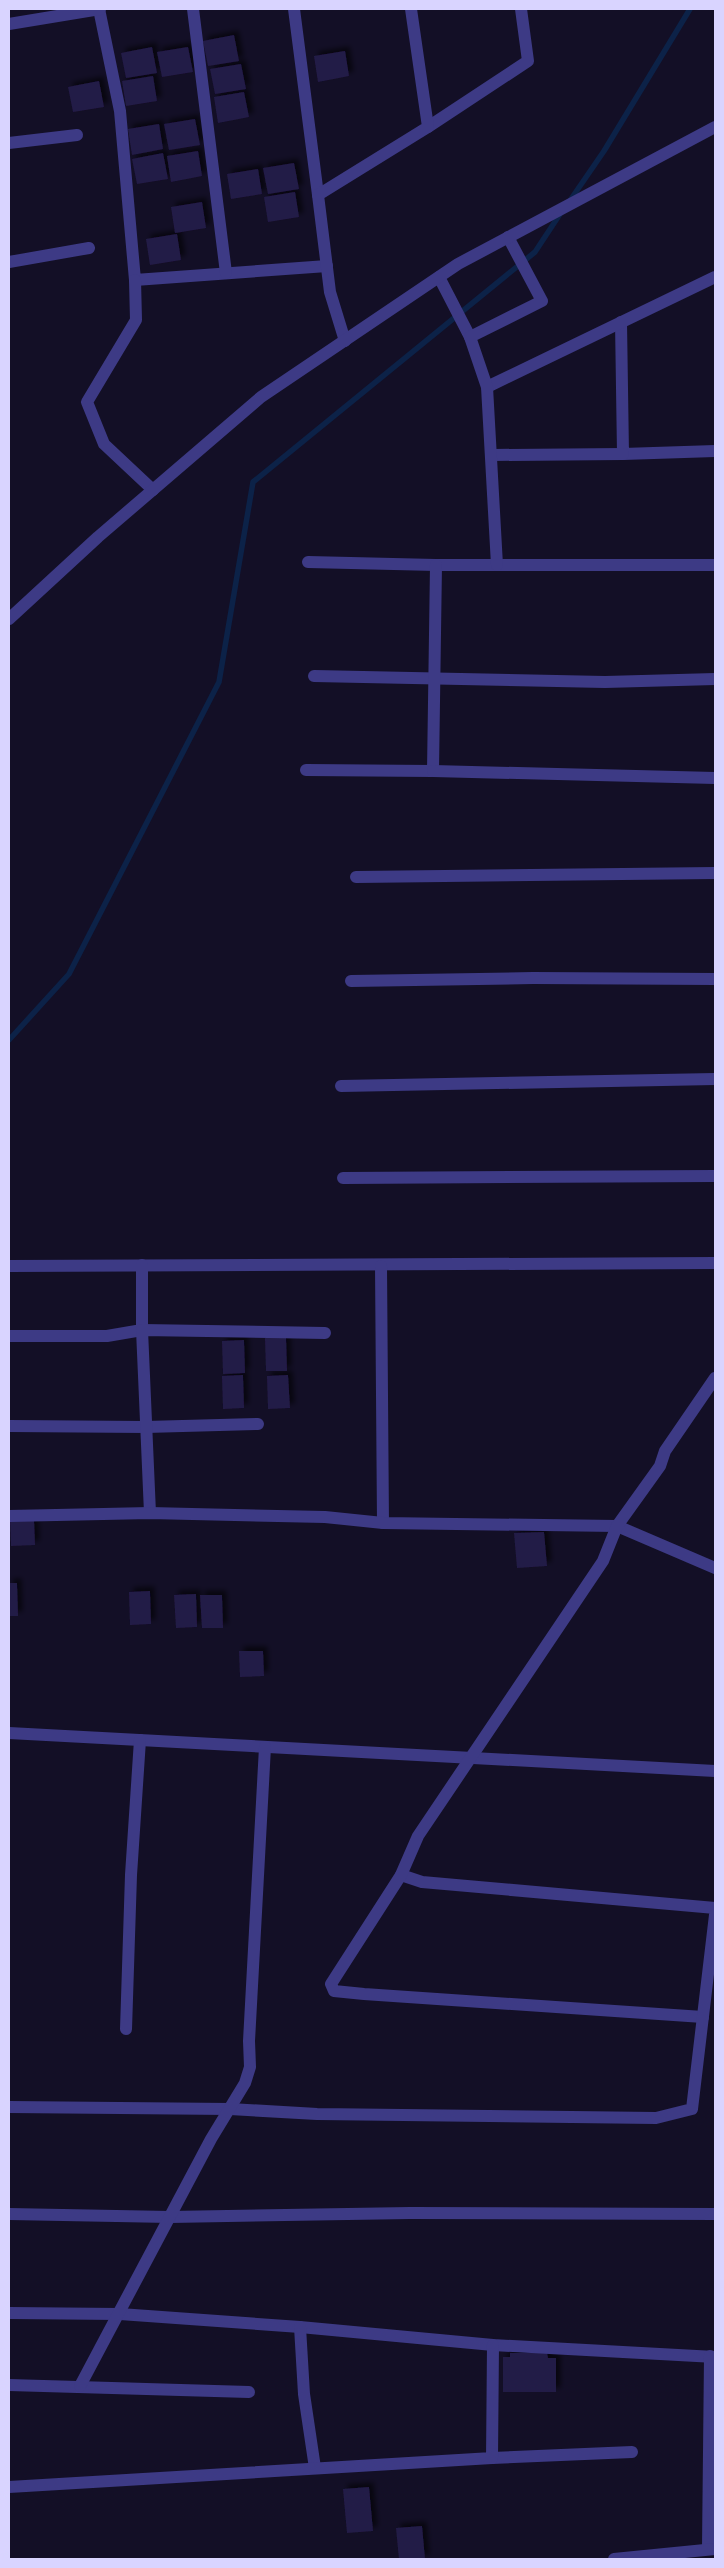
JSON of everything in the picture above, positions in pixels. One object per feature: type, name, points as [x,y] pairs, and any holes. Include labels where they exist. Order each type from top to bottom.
[{"type":"street","points":[[9,24],[99,9],[120,111],[135,280],[136,320],[87,402],[104,444],[153,490]]},
{"type":"street","points":[[193,9],[226,273]]},
{"type":"street","points":[[294,9],[330,292],[345,340]]},
{"type":"street","points":[[411,9],[428,127]]},
{"type":"street","points":[[318,195],[428,127],[528,61],[521,9]]},
{"type":"street","points":[[9,619],[153,490],[261,397],[439,277],[508,238],[715,128]]},
{"type":"street","points":[[9,143],[76,135]]},
{"type":"street","points":[[467,332],[542,301],[508,238]]},
{"type":"street","points":[[9,262],[89,248]]},
{"type":"street","points":[[135,280],[327,266]]},
{"type":"street","points":[[439,277],[467,332],[487,387],[497,565]]},
{"type":"street","points":[[487,387],[715,277]]},
{"type":"street","points":[[621,322],[622,454]]},
{"type":"street","points":[[492,455],[715,451]]},
{"type":"street","points":[[308,562],[436,565],[715,565]]},
{"type":"street","points":[[433,771],[436,565]]},
{"type":"street","points":[[314,676],[606,682],[715,679]]},
{"type":"street","points":[[306,770],[715,778]]},
{"type":"street","points":[[356,877],[715,873]]},
{"type":"street","points":[[351,981],[533,978],[715,979]]},
{"type":"street","points":[[340,1086],[715,1079]]},
{"type":"street","points":[[343,1178],[715,1176]]},
{"type":"street","points":[[9,1266],[333,1263],[382,1266],[715,1263]]},
{"type":"street","points":[[142,1265],[142,1330],[150,1513]]},
{"type":"street","points":[[382,1266],[383,1523]]},
{"type":"street","points":[[9,1336],[106,1336],[142,1330],[325,1333]]},
{"type":"street","points":[[703,2016],[334,1991],[331,1984],[401,1875],[418,1836],[603,1561],[617,1526],[660,1466],[665,1451],[715,1378]]},
{"type":"street","points":[[9,1426],[146,1427],[258,1424]]},
{"type":"street","points":[[9,1516],[150,1513],[325,1517],[383,1523],[617,1526],[715,1568]]},
{"type":"street","points":[[9,1733],[715,1771]]},
{"type":"street","points":[[126,2029],[131,1875],[140,1740]]},
{"type":"street","points":[[80,2386],[120,2314],[211,2139],[245,2083],[250,2067],[249,2041],[265,1747]]},
{"type":"street","points":[[401,1875],[422,1882],[715,1908]]},
{"type":"street","points":[[9,2107],[230,2109],[317,2114],[656,2118],[692,2109],[715,1915]]},
{"type":"street","points":[[9,2214],[170,2217],[410,2213],[715,2214]]},
{"type":"street","points":[[9,2313],[120,2314],[300,2327],[493,2345],[713,2356],[712,2549],[614,2559]]},
{"type":"street","points":[[300,2327],[304,2394],[315,2468]]},
{"type":"street","points":[[492,2458],[493,2345]]},
{"type":"street","points":[[9,2385],[249,2392]]},
{"type":"street","points":[[9,2486],[492,2458],[632,2452]]},
{"type":"building","points":[[234,35],[239,61],[208,66],[203,41]]},
{"type":"building","points":[[152,47],[157,73],[126,78],[121,53]]},
{"type":"building","points":[[188,47],[193,72],[162,77],[157,52]]},
{"type":"building","points":[[345,51],[349,76],[318,82],[314,56]]},
{"type":"building","points":[[241,64],[246,89],[215,94],[210,69]]},
{"type":"building","points":[[153,76],[157,101],[126,106],[122,81]]},
{"type":"building","points":[[99,81],[104,107],[73,112],[68,87]]},
{"type":"building","points":[[244,92],[249,117],[218,123],[214,97]]},
{"type":"building","points":[[195,119],[200,145],[169,150],[164,124]]},
{"type":"building","points":[[159,124],[163,149],[132,155],[128,129]]},
{"type":"building","points":[[198,151],[202,176],[171,182],[167,156]]},
{"type":"building","points":[[163,153],[168,179],[137,184],[132,159]]},
{"type":"building","points":[[294,163],[299,189],[268,194],[263,168]]},
{"type":"building","points":[[258,169],[262,194],[231,199],[227,174]]},
{"type":"building","points":[[295,192],[299,217],[268,222],[264,197]]},
{"type":"building","points":[[202,202],[206,228],[175,233],[171,207]]},
{"type":"building","points":[[177,234],[181,260],[150,265],[146,239]]},
{"type":"building","points":[[286,1337],[287,1371],[266,1371],[265,1338]]},
{"type":"building","points":[[244,1340],[245,1373],[223,1374],[222,1341]]},
{"type":"building","points":[[243,1375],[244,1408],[223,1409],[222,1376]]},
{"type":"building","points":[[288,1375],[290,1408],[268,1409],[267,1376]]},
{"type":"building","points":[[10,1520],[34,1520],[35,1545],[11,1546]]},
{"type":"building","points":[[544,1532],[547,1566],[517,1568],[514,1533]]},
{"type":"building","points":[[9,1583],[17,1583],[18,1616],[9,1616]]},
{"type":"building","points":[[150,1591],[151,1624],[130,1625],[129,1592]]},
{"type":"building","points":[[196,1594],[197,1627],[176,1628],[174,1595]]},
{"type":"building","points":[[200,1595],[222,1595],[223,1628],[202,1628]]},
{"type":"building","points":[[239,1651],[263,1651],[264,1676],[240,1677]]},
{"type":"building","points":[[510,2353],[547,2353],[548,2358],[556,2358],[556,2392],[503,2392],[503,2357],[510,2357]]},
{"type":"building","points":[[369,2487],[373,2531],[347,2533],[343,2489]]},
{"type":"building","points":[[422,2526],[425,2559],[399,2559],[396,2528]]},
{"type":"waterway","points":[[569,202],[604,151],[690,9]]},
{"type":"waterway","points":[[9,1040],[69,974],[219,682],[253,482],[535,252],[562,211]]}]
